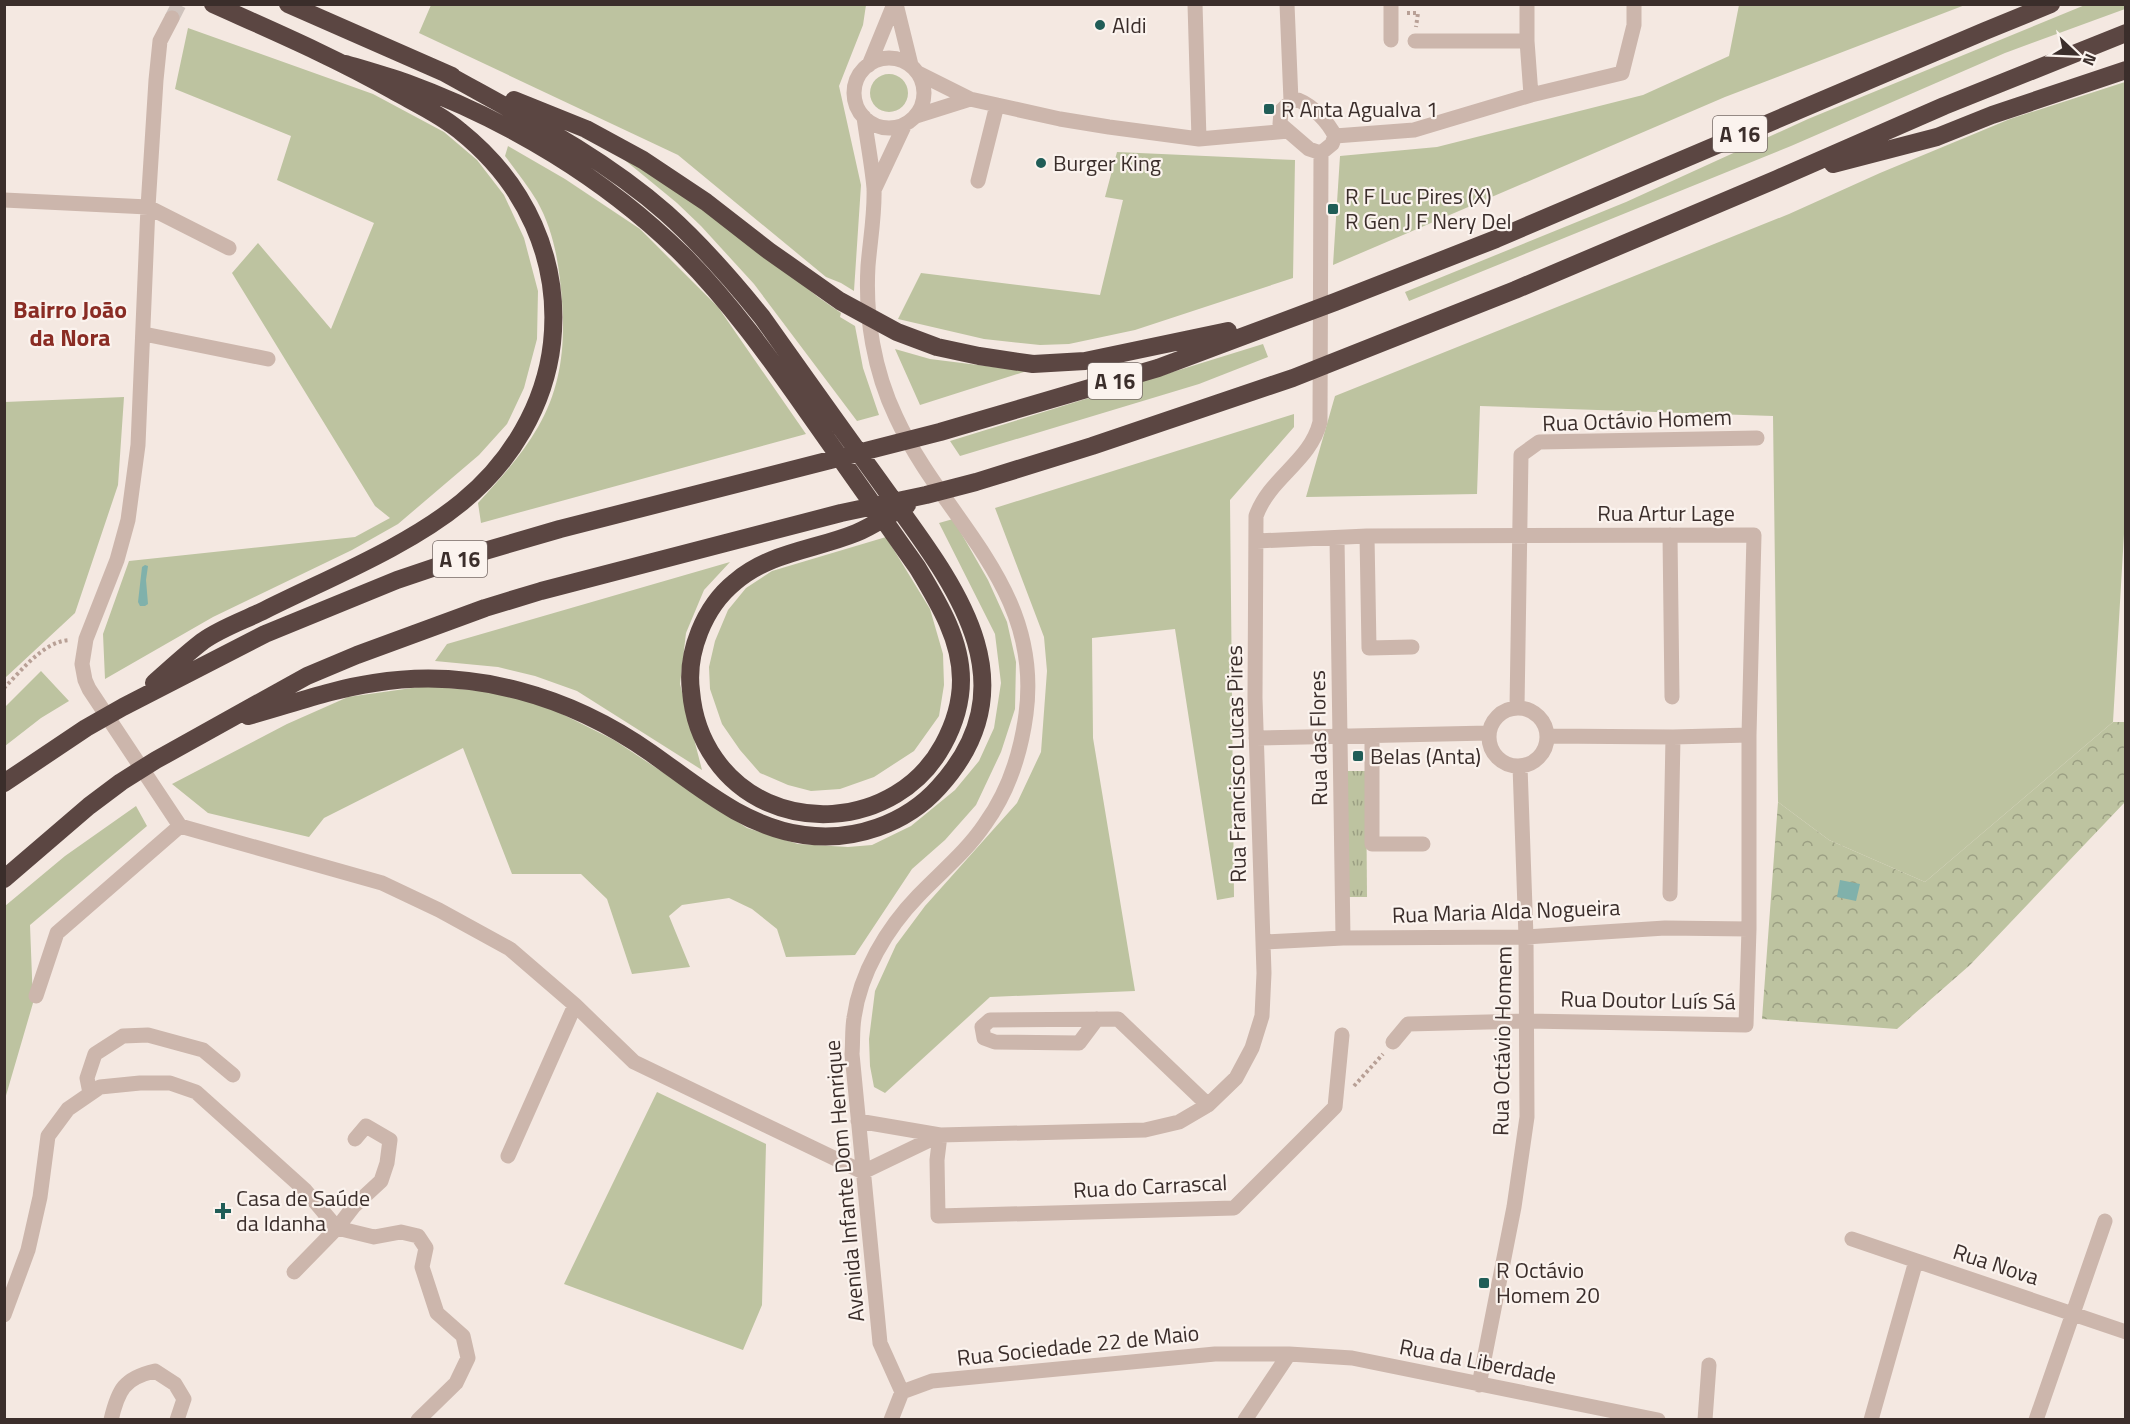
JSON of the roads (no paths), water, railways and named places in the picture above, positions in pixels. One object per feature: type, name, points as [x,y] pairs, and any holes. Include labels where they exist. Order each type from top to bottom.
[{"type":"highway","points":[[128,704],[204,640],[372,557],[431,525],[462,502],[505,459],[520,436],[544,382],[554,324],[549,272],[536,228],[513,186],[497,166],[458,129],[435,113],[346,64],[213,4]]},
{"type":"highway","points":[[288,4],[443,72],[586,129],[642,160],[706,202],[769,251],[840,301],[897,332],[937,347],[1033,364],[1085,362],[1291,318]]},
{"type":"highway","name":"A 16","points":[[4,783],[86,728],[128,704],[264,634],[397,580],[471,555],[561,529],[940,432],[1158,368],[1335,302],[1496,238],[2051,4]]},
{"type":"highway","name":"A 16","points":[[4,879],[89,806],[121,782],[307,676],[357,656],[485,608],[541,591],[841,513],[976,482],[1092,446],[1293,378],[1515,290],[1944,106],[2126,33]]},
{"type":"highway","points":[[346,64],[417,87],[536,144],[605,188],[661,235],[708,282],[768,356],[917,567],[929,588],[949,625],[957,653],[961,680],[958,707],[950,733],[937,756],[918,778],[899,794],[874,806],[834,815],[792,810],[750,792],[715,760],[698,726],[692,704],[691,660],[698,634],[708,614],[734,582],[769,560],[856,533],[926,495]]},
{"type":"highway","name":"A 16","points":[[1777,179],[1936,136],[2126,70]]},
{"type":"highway","points":[[218,725],[372,683],[422,677],[495,684],[530,692],[590,716],[620,732],[709,795],[756,822],[803,835],[823,836],[848,835],[871,830],[893,822],[912,811],[930,797],[949,777],[963,755],[973,732],[983,683],[977,641],[960,599],[921,540],[756,310],[688,234],[642,193],[555,134],[443,72]]},
{"type":"street","points":[[869,65],[895,4]]},
{"type":"street","points":[[895,4],[914,69],[923,83],[922,106],[911,120]]},
{"type":"street","points":[[1195,4],[1199,139]]},
{"type":"street","points":[[1287,4],[1291,101]]},
{"type":"street","points":[[1527,4],[1531,95]]},
{"type":"street","points":[[1335,136],[1414,130],[1531,95],[1622,73],[1634,25],[1634,4]]},
{"type":"street","points":[[1391,9],[1391,40]]},
{"type":"street","points":[[172,18],[160,41],[156,80],[138,445],[128,520],[117,560],[86,639],[82,664],[89,689],[180,826],[382,883],[440,910],[510,949],[575,1005],[634,1062],[863,1172]]},
{"type":"street","points":[[1415,41],[1527,41]]},
{"type":"street","points":[[970,99],[896,127],[884,127],[873,124],[864,117],[857,107],[855,96],[856,84],[861,73],[869,65],[891,58],[901,60],[970,99],[1109,128],[1199,139],[1288,131]]},
{"type":"street","points":[[1298,100],[1306,104],[1331,128],[1335,136],[1332,144],[1321,153],[1309,149],[1280,124],[1281,111],[1291,101],[1298,100]]},
{"type":"street","points":[[978,181],[997,105]]},
{"type":"street","name":"Avenida Infante Dom Henrique","points":[[864,117],[874,190],[868,270],[870,319],[886,395],[914,452],[1004,587],[1012,604],[1020,632],[1028,681],[1022,740],[1002,796],[987,823],[967,848],[916,897],[880,946],[868,972],[854,1017],[852,1054],[880,1343],[902,1392]]},
{"type":"street","name":"Avenida Infante Dom Henrique","points":[[874,190],[911,120]]},
{"type":"street","name":"Rua Francisco Lucas Pires","points":[[858,1121],[940,1135],[1145,1130],[1179,1122],[1208,1105],[1236,1078],[1252,1048],[1262,1016],[1263,942],[1256,738],[1256,516],[1269,490],[1309,448],[1320,422],[1321,153]]},
{"type":"street","points":[[4,201],[148,207],[229,248]]},
{"type":"street","points":[[144,334],[268,358]]},
{"type":"street","name":"Rua Octávio Homem","points":[[1517,708],[1521,455],[1539,442],[1758,438]]},
{"type":"street","name":"Rua Artur Lage","points":[[1257,542],[1367,536],[1754,534],[1749,735],[1749,929]]},
{"type":"street","points":[[1670,535],[1672,697]]},
{"type":"street","points":[[1367,536],[1369,648],[1412,647]]},
{"type":"street","name":"Rua das Flores","points":[[1337,538],[1343,938]]},
{"type":"street","points":[[1517,708],[1537,715],[1545,726],[1547,736],[1540,756],[1530,764],[1512,766],[1503,763],[1495,756],[1489,743],[1489,733],[1493,722],[1499,715],[1517,708]]},
{"type":"street","points":[[1256,738],[1489,733]]},
{"type":"street","points":[[1547,736],[1749,735]]},
{"type":"street","points":[[1372,736],[1372,844],[1423,844]]},
{"type":"street","points":[[1670,894],[1673,737]]},
{"type":"street","name":"Rua Octávio Homem","points":[[1479,1385],[1514,1207],[1527,1117],[1526,937],[1520,766]]},
{"type":"street","points":[[36,996],[57,933],[180,826]]},
{"type":"street","name":"Rua Maria Alda Nogueira","points":[[1263,942],[1343,938],[1526,937],[1665,928],[1749,929]]},
{"type":"street","name":"Rua Doutor Luís Sá","points":[[1527,1021],[1746,1025],[1749,929]]},
{"type":"street","points":[[508,1156],[575,1005]]},
{"type":"street","points":[[1096,1019],[1079,1043],[995,1042],[984,1038],[982,1027],[990,1020],[1096,1019],[1118,1019],[1208,1105]]},
{"type":"street","points":[[1393,1042],[1408,1024],[1527,1021]]},
{"type":"street","points":[[90,1093],[87,1078],[95,1054],[123,1036],[148,1035],[203,1050],[232,1075]]},
{"type":"street","name":"Rua do Carrascal","points":[[940,1135],[937,1160],[938,1216],[1234,1208],[1335,1107],[1342,1035]]},
{"type":"street","points":[[4,1315],[28,1250],[40,1197],[48,1136],[68,1108],[100,1087],[170,1083],[196,1092],[305,1190],[337,1228],[375,1237],[401,1232],[418,1236],[426,1248],[422,1267],[436,1313],[463,1336],[468,1358],[456,1383],[418,1419]]},
{"type":"street","points":[[294,1272],[337,1228],[354,1206],[381,1181],[387,1163],[390,1140],[366,1126],[355,1139]]},
{"type":"street","name":"Rua Francisco Lucas Pires","points":[[863,1172],[940,1135]]},
{"type":"street","points":[[2036,1419],[2105,1221]]},
{"type":"street","name":"Rua Nova","points":[[1852,1239],[2126,1332]]},
{"type":"street","points":[[1871,1419],[1916,1261]]},
{"type":"street","name":"Rua Sociedade 22 de Maio","points":[[902,1392],[932,1382],[1015,1373],[1215,1354],[1289,1354]]},
{"type":"street","points":[[1245,1419],[1289,1354]]},
{"type":"street","name":"Rua da Liberdade","points":[[1289,1354],[1352,1358],[1658,1419]]},
{"type":"street","points":[[1705,1419],[1709,1365]]},
{"type":"street","points":[[111,1419],[119,1391],[139,1375],[155,1371],[175,1384],[184,1399],[177,1419]]},
{"type":"street","points":[[891,1419],[902,1392]]},
{"type":"water","points":[[148,566],[146,580],[148,604],[140,606],[138,602],[142,567]]},
{"type":"water","points":[[1840,880],[1860,884],[1856,901],[1837,897]]},
{"type":"tunnel","points":[[172,18],[179,4]]},
{"type":"place","name":"Aldi","points":[[1100,25]]},
{"type":"place","name":"R Anta Agualva 1","points":[[1269,109]]},
{"type":"place","name":"Burger King","points":[[1041,163]]},
{"type":"place","name":"R F Luc Pires (X) R Gen J F Nery Del","points":[[1333,209]]},
{"type":"place","name":"Belas (Anta)","points":[[1358,756]]},
{"type":"place","name":"Casa de Saúde da Idanha","points":[[223,1211]]},
{"type":"place","name":"R Octávio Homem 20","points":[[1484,1283]]},
{"type":"district","name":"Bairro João da Nora","points":[[70,323]]}]
